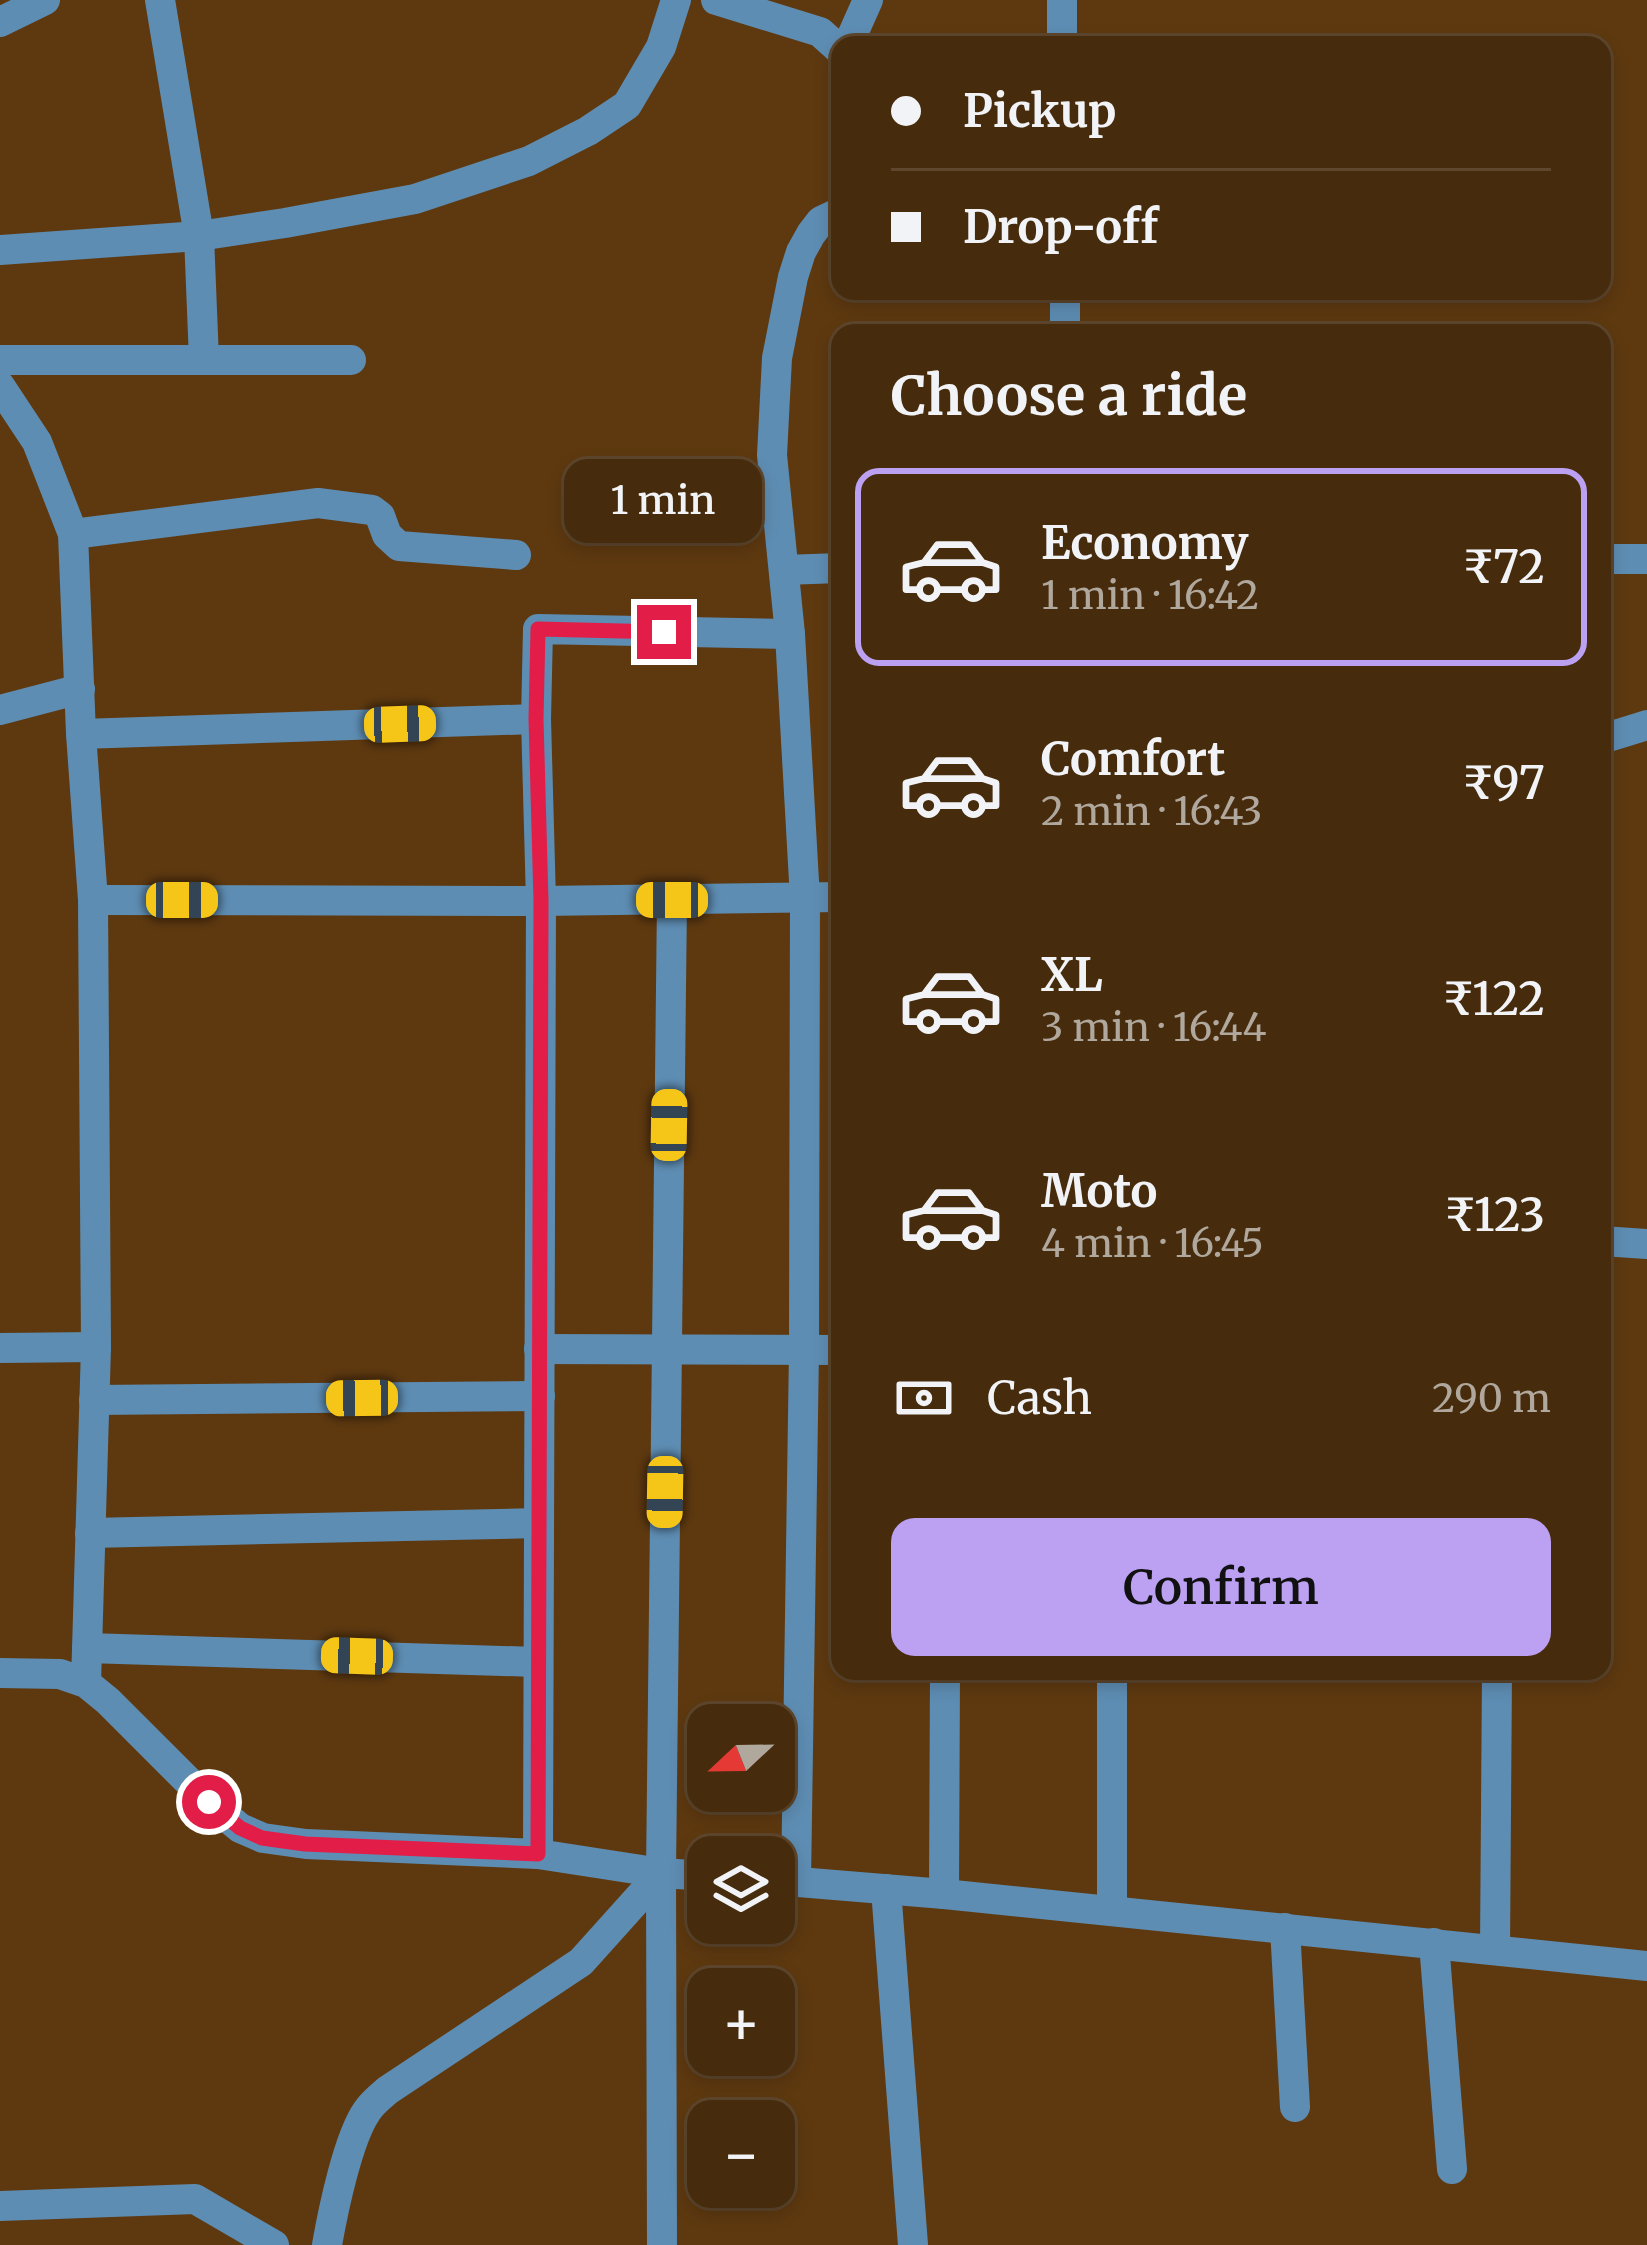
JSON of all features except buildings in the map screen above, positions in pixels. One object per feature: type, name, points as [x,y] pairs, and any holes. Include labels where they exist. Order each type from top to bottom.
[{"type":"street","points":[[0,22],[45,0]]},
{"type":"street","points":[[160,0],[199,236],[204,360]]},
{"type":"street","points":[[0,250],[199,236],[415,199],[529,161],[627,105],[661,47],[676,0]]},
{"type":"street","points":[[716,0],[820,32],[831,42]]},
{"type":"street","points":[[852,36],[868,0]]},
{"type":"street","points":[[1062,0],[1062,36]]},
{"type":"street","points":[[787,1836],[804,1350],[805,899],[790,634],[772,455],[777,358],[793,277],[800,252],[821,221],[831,216]]},
{"type":"street","points":[[0,360],[351,360]]},
{"type":"street","points":[[0,386],[38,442],[73,534],[93,900],[95,1347],[86,1683]]},
{"type":"street","points":[[73,534],[318,503],[371,510],[399,546],[516,555]]},
{"type":"street","points":[[1611,559],[1647,559]]},
{"type":"street","points":[[784,570],[831,568]]},
{"type":"street","points":[[538,1854],[538,629],[790,634]]},
{"type":"street","points":[[0,710],[80,689]]},
{"type":"street","points":[[81,734],[536,719]]},
{"type":"street","points":[[1611,736],[1647,724]]},
{"type":"street","points":[[93,900],[831,898]]},
{"type":"street","points":[[662,2245],[661,1873],[672,900]]},
{"type":"street","points":[[1611,1242],[1647,1244]]},
{"type":"street","points":[[0,1348],[95,1347]]},
{"type":"street","points":[[539,1349],[831,1350]]},
{"type":"street","points":[[94,1400],[539,1396]]},
{"type":"street","points":[[90,1533],[539,1523]]},
{"type":"street","points":[[87,1648],[537,1661]]},
{"type":"street","points":[[0,1673],[60,1674],[86,1683],[209,1802],[240,1828],[262,1838],[538,1854],[687,1875]]},
{"type":"street","points":[[944,1894],[945,1680]]},
{"type":"street","points":[[1112,1680],[1112,1911]]},
{"type":"street","points":[[1495,1949],[1496,1680]]},
{"type":"street","points":[[327,2245],[345,2169],[368,2108],[581,1962],[661,1873]]},
{"type":"street","points":[[795,1882],[1647,1966]]},
{"type":"street","points":[[886,1888],[913,2245]]},
{"type":"street","points":[[1285,1928],[1294,2107]]},
{"type":"street","points":[[1435,1943],[1452,2169]]},
{"type":"street","points":[[0,2206],[195,2199],[274,2245]]},
{"type":"route","points":[[209,1802],[240,1828],[262,1838],[538,1854],[538,629],[664,632]]}]
